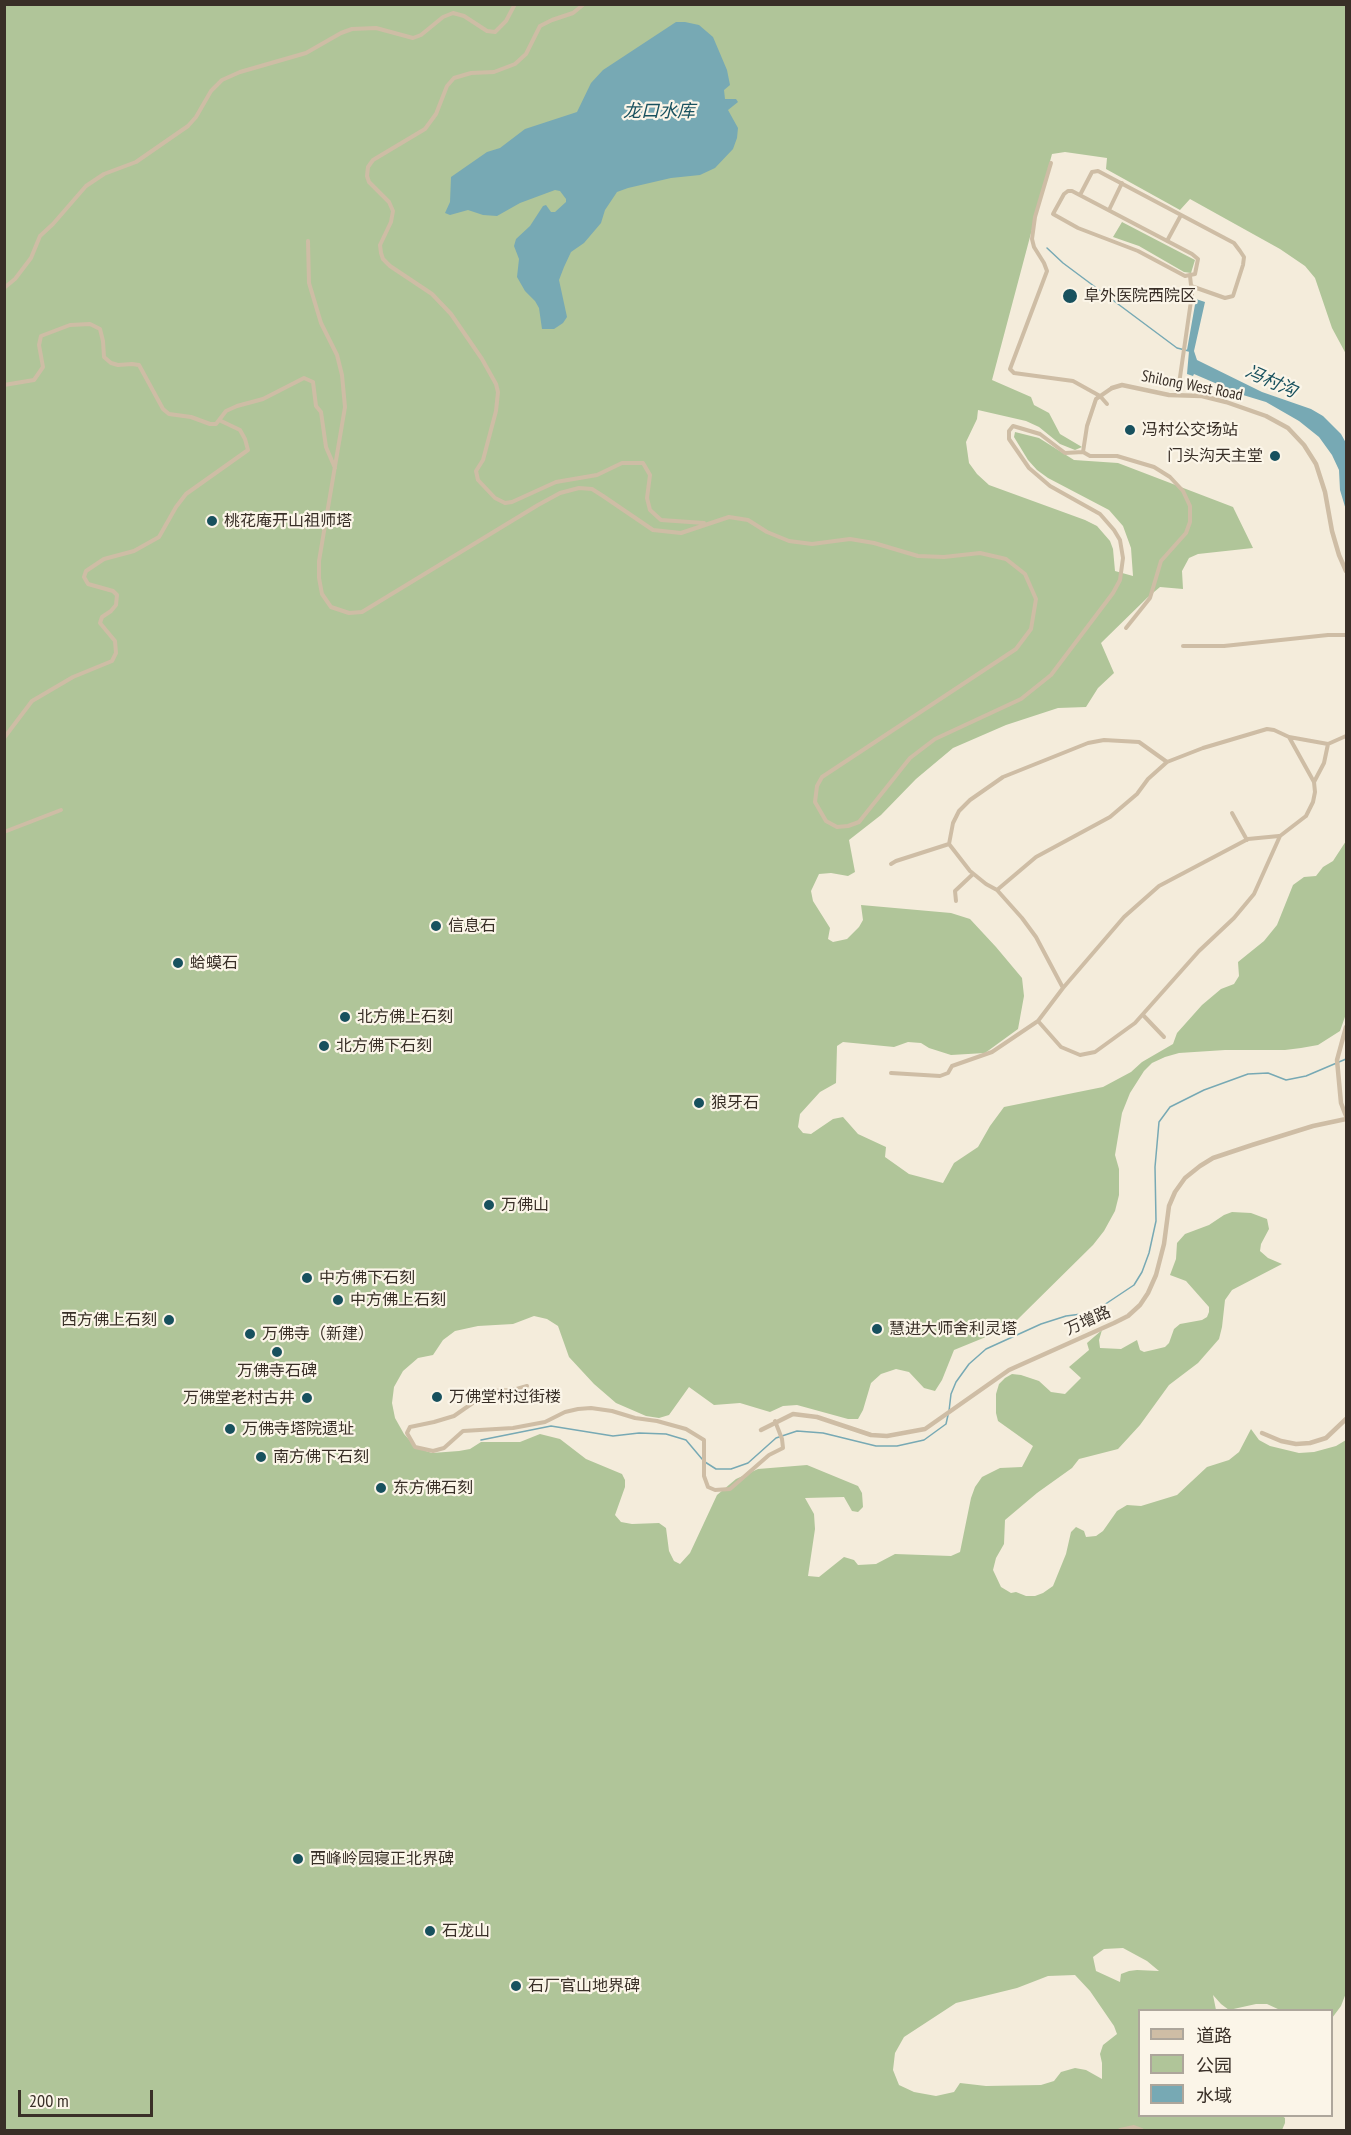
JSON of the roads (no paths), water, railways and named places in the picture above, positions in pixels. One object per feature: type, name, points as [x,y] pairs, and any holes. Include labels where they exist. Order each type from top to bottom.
[{"type":"street","points":[[4,288],[15,279],[31,258],[40,236],[86,186],[104,174],[136,162],[188,126],[211,91],[222,81],[240,72],[306,53],[352,29],[376,28],[413,38],[421,35],[443,17],[453,13],[464,16],[487,31],[495,32],[506,21],[515,4]]},
{"type":"street","points":[[584,4],[573,13],[540,26],[526,54],[515,64],[494,72],[471,73],[454,78],[447,87],[436,114],[425,129],[373,160],[368,167],[369,182],[389,202],[393,212],[391,222],[380,245],[381,253],[390,266],[432,294],[451,314],[496,384],[498,392],[496,411],[483,460],[477,471],[478,480],[495,498],[505,503],[512,502],[556,482],[597,475],[622,463],[644,463],[651,475],[646,498],[650,510],[661,520],[708,524]]},
{"type":"street","points":[[1051,163],[1035,218],[1032,239],[1034,248],[1047,271],[1010,369],[1014,373],[1073,381],[1100,396],[1107,404]]},
{"type":"street","points":[[1080,195],[1092,172],[1098,171],[1234,243],[1244,257],[1233,296],[1225,298],[1191,286]]},
{"type":"street","points":[[1109,210],[1122,183]]},
{"type":"street","points":[[1068,191],[1109,210],[1198,259],[1195,274],[1185,276],[1138,251],[1078,228],[1053,214],[1068,191]]},
{"type":"street","points":[[1167,241],[1180,215]]},
{"type":"street","points":[[308,241],[309,283],[321,323],[337,355],[342,375],[345,407],[319,561],[322,594],[331,607],[346,612],[362,612],[538,505],[560,493],[579,488],[592,489],[653,530],[681,533],[729,518],[748,520],[767,532],[789,541],[812,544],[850,539],[874,543],[918,556],[944,557],[980,553],[1006,559],[1025,574],[1036,599],[1031,629],[1016,649],[822,777],[817,786],[815,802],[826,821],[837,827],[859,822],[910,758],[935,739],[1021,699],[1051,675],[1113,593],[1120,580],[1122,545],[1114,530],[1100,514],[1050,486],[1029,468],[1010,439],[1009,431],[1012,426],[1040,434],[1065,453],[1083,452],[1090,456],[1117,456],[1154,467],[1170,477],[1183,491],[1190,506],[1191,522],[1186,533],[1161,561],[1150,598],[1126,628]]},
{"type":"street","points":[[1179,395],[1192,294],[1190,276]]},
{"type":"street","points":[[4,385],[34,380],[43,367],[39,345],[41,336],[70,325],[90,324],[100,329],[104,357],[118,366],[132,364],[139,366],[163,409],[169,414],[216,424],[226,411],[263,399],[304,378],[313,382],[314,398],[321,412],[326,447],[335,469]]},
{"type":"street","name":"Shilong West Road","points":[[1112,388],[1122,385],[1169,395],[1202,396],[1251,410],[1277,421],[1296,436],[1311,455],[1320,476],[1339,555],[1347,571]]},
{"type":"street","points":[[1083,452],[1087,426],[1096,399],[1112,388]]},
{"type":"street","points":[[4,738],[32,701],[73,677],[112,661],[116,653],[115,641],[100,623],[102,617],[116,604],[117,595],[113,591],[88,584],[84,577],[86,571],[104,559],[134,551],[159,537],[186,494],[248,450],[240,430],[219,420]]},
{"type":"street","points":[[1183,646],[1224,646],[1347,634]]},
{"type":"street","points":[[997,890],[1036,857],[1110,818],[1137,794],[1148,779],[1167,762],[1262,729],[1274,730],[1289,737],[1328,744],[1347,736]]},
{"type":"street","points":[[1038,1022],[1061,1047],[1080,1055],[1087,1055],[1108,1044],[1143,1015],[1191,959],[1234,918],[1254,894],[1280,836],[1306,816],[1313,802],[1316,792],[1314,782],[1289,737]]},
{"type":"street","points":[[949,844],[953,823],[959,811],[986,787],[1017,771],[1088,743],[1104,740],[1139,742],[1167,762]]},
{"type":"street","points":[[1314,782],[1324,763],[1328,744]]},
{"type":"street","points":[[4,832],[61,810]]},
{"type":"street","points":[[1232,813],[1247,840]]},
{"type":"street","points":[[891,1073],[939,1076],[948,1073],[952,1066],[992,1052],[1038,1022],[1063,988],[1124,916],[1142,899],[1174,877],[1247,840],[1280,836]]},
{"type":"street","points":[[891,864],[949,844]]},
{"type":"street","points":[[949,844],[973,873],[997,890],[1022,918],[1036,937],[1063,988]]},
{"type":"street","points":[[956,901],[955,891],[973,873]]},
{"type":"street","points":[[1143,1015],[1164,1037]]},
{"type":"street","points":[[1347,1028],[1339,1053],[1338,1073],[1341,1103],[1347,1117]]},
{"type":"street","points":[[1341,1047],[1347,1044]]},
{"type":"street","name":"万增路","points":[[761,1430],[793,1414],[817,1417],[871,1435],[887,1436],[925,1429],[1009,1370],[1114,1323],[1128,1316],[1140,1305],[1156,1275],[1164,1244],[1169,1206],[1175,1191],[1185,1178],[1200,1166],[1213,1158],[1252,1145],[1347,1117]]},
{"type":"street","points":[[527,1386],[513,1390],[490,1391],[454,1416],[410,1427],[407,1433],[416,1447],[433,1451],[452,1442],[463,1431],[513,1428],[545,1422],[565,1412],[591,1408],[612,1411],[686,1430],[704,1440],[704,1476],[708,1487],[715,1490],[730,1489],[770,1455],[783,1448],[775,1421]]},
{"type":"street","points":[[1262,1432],[1288,1442],[1310,1443],[1326,1438],[1347,1419]]},
{"type":"street","points":[[1120,2130],[1134,2127],[1142,2130]]},
{"type":"water","name":"龙口水库","points":[[676,22],[699,25],[713,37],[727,70],[730,85],[724,90],[725,99],[736,99],[738,102],[728,110],[738,128],[733,149],[715,168],[700,175],[671,178],[617,192],[605,210],[601,223],[584,243],[571,252],[564,267],[559,280],[567,317],[554,329],[542,329],[539,308],[517,277],[519,259],[514,246],[516,239],[530,226],[543,206],[546,205],[551,212],[555,212],[566,202],[566,199],[560,191],[555,190],[520,203],[497,216],[483,215],[468,210],[450,215],[445,213],[450,202],[451,177],[487,152],[500,148],[525,129],[577,112],[591,83],[603,70]]},
{"type":"water","points":[[1196,299],[1205,302],[1194,351],[1197,360],[1262,392],[1311,409],[1323,416],[1341,434],[1346,443],[1346,510],[1340,490],[1339,470],[1319,437],[1299,421],[1266,402],[1243,395],[1194,374],[1193,376],[1187,374],[1189,351],[1187,350]]},
{"type":"waterway","points":[[1047,248],[1063,263],[1177,348],[1189,351]]},
{"type":"waterway","points":[[949,1411],[951,1394],[956,1382],[969,1364],[986,1349],[1041,1324],[1066,1316],[1089,1313],[1134,1285],[1149,1253],[1156,1221],[1155,1167],[1159,1122],[1170,1107],[1204,1090],[1248,1074],[1268,1073],[1286,1080],[1306,1076],[1346,1059]]},
{"type":"waterway","points":[[705,1462],[716,1469],[731,1469],[748,1463],[776,1438],[797,1431],[823,1433],[876,1446],[897,1446],[924,1440],[946,1424],[948,1415]]},
{"type":"waterway","points":[[481,1440],[551,1426],[613,1436],[639,1433],[666,1434],[686,1440],[702,1459]]},
{"type":"place","name":"阜外医院西院区","points":[[1070,296]]},
{"type":"place","name":"冯村公交场站","points":[[1130,430]]},
{"type":"place","name":"门头沟天主堂","points":[[1275,456]]},
{"type":"place","name":"桃花庵开山祖师塔","points":[[212,521]]},
{"type":"place","name":"信息石","points":[[436,926]]},
{"type":"place","name":"蛤蟆石","points":[[178,963]]},
{"type":"place","name":"北方佛上石刻","points":[[345,1017]]},
{"type":"place","name":"北方佛下石刻","points":[[324,1046]]},
{"type":"place","name":"狼牙石","points":[[699,1103]]},
{"type":"place","name":"万佛山","points":[[489,1205]]},
{"type":"place","name":"中方佛下石刻","points":[[307,1278]]},
{"type":"place","name":"中方佛上石刻","points":[[338,1300]]},
{"type":"place","name":"西方佛上石刻","points":[[169,1320]]},
{"type":"place","name":"慧进大师舍利灵塔","points":[[877,1329]]},
{"type":"place","name":"万佛寺（新建）","points":[[250,1334]]},
{"type":"place","name":"万佛寺石碑","points":[[277,1352]]},
{"type":"place","name":"万佛堂村过街楼","points":[[437,1397]]},
{"type":"place","name":"万佛堂老村古井","points":[[307,1398]]},
{"type":"place","name":"万佛寺塔院遗址","points":[[230,1429]]},
{"type":"place","name":"南方佛下石刻","points":[[261,1457]]},
{"type":"place","name":"东方佛石刻","points":[[381,1488]]},
{"type":"place","name":"西峰岭园寝正北界碑","points":[[298,1859]]},
{"type":"place","name":"石龙山","points":[[430,1931]]},
{"type":"place","name":"石厂官山地界碑","points":[[516,1986]]},
{"type":"water label","name":"冯村沟","points":[[1271,382]]}]
